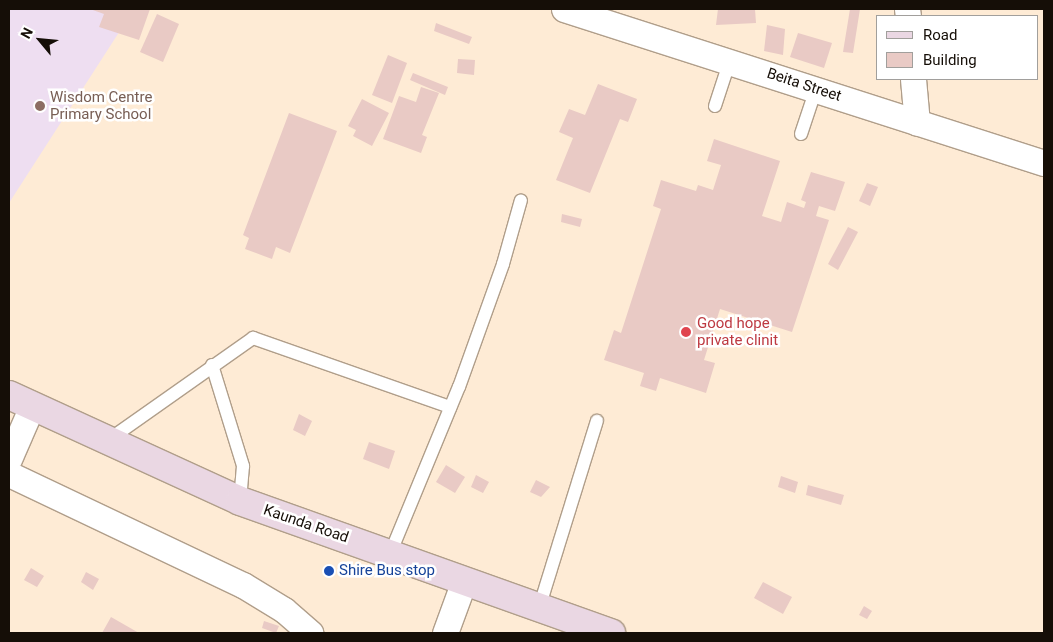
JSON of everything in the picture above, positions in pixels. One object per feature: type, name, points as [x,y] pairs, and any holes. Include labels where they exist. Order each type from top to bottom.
[{"type":"main road","name":"Kaunda Road","points":[[21,401],[240,501],[610,633]]},
{"type":"street","name":"Beita Street","points":[[564,9],[608,15],[730,60],[917,123],[1044,163]]},
{"type":"street","points":[[913,80],[917,123]]},
{"type":"street","points":[[9,459],[21,401]]},
{"type":"street","points":[[9,474],[244,585],[284,610],[310,633]]},
{"type":"street","points":[[445,633],[464,581]]},
{"type":"lane","points":[[715,106],[730,60]]},
{"type":"lane","points":[[801,134],[816,89]]},
{"type":"lane","points":[[390,554],[450,407],[503,264],[521,200]]},
{"type":"lane","points":[[107,441],[212,365],[253,338],[450,407]]},
{"type":"lane","points":[[212,365],[243,466],[240,501]]},
{"type":"lane","points":[[539,608],[597,421]]},
{"type":"shaded area","name":"Wisdom Centre Primary School","points":[[9,9],[134,9],[9,203]]},
{"type":"building","points":[[90,9],[150,9],[139,40],[99,27],[104,14]]},
{"type":"building","points":[[718,9],[755,9],[756,23],[716,25]]},
{"type":"building","points":[[850,9],[860,9],[853,53],[843,52]]},
{"type":"building","points":[[157,14],[179,24],[163,62],[140,52]]},
{"type":"building","points":[[436,23],[472,37],[469,44],[434,31]]},
{"type":"building","points":[[767,25],[785,29],[783,55],[764,51]]},
{"type":"building","points":[[798,33],[832,43],[824,68],[790,57]]},
{"type":"building","points":[[388,55],[407,63],[392,103],[372,95]]},
{"type":"building","points":[[458,59],[475,60],[474,75],[457,73]]},
{"type":"building","points":[[413,73],[448,87],[445,95],[410,80]]},
{"type":"building","points":[[598,84],[637,99],[628,122],[620,119],[590,193],[556,180],[573,138],[559,132],[569,109],[585,115]]},
{"type":"building","points":[[421,87],[439,93],[422,135],[427,137],[421,153],[383,139],[399,96],[416,102]]},
{"type":"building","points":[[362,99],[389,113],[372,146],[353,136],[356,130],[348,126]]},
{"type":"building","points":[[289,113],[337,131],[290,253],[276,247],[272,259],[245,249],[249,238],[243,235]]},
{"type":"building","points":[[714,139],[780,161],[762,216],[781,222],[787,202],[804,208],[806,202],[801,200],[811,172],[845,182],[835,211],[819,206],[816,216],[829,220],[792,332],[720,309],[704,360],[715,363],[706,393],[660,378],[656,391],[640,386],[644,373],[604,360],[614,330],[621,333],[661,209],[653,206],[661,180],[696,191],[698,185],[713,190],[721,165],[707,161]]},
{"type":"building","points":[[867,183],[878,187],[870,206],[859,201]]},
{"type":"building","points":[[562,214],[582,219],[580,227],[561,222]]},
{"type":"building","points":[[848,227],[858,232],[838,270],[828,264]]},
{"type":"building","points":[[299,414],[312,421],[305,436],[293,430]]},
{"type":"building","points":[[369,442],[395,451],[389,469],[363,459]]},
{"type":"building","points":[[446,465],[465,477],[455,493],[436,482]]},
{"type":"building","points":[[476,475],[489,482],[483,493],[471,487]]},
{"type":"building","points":[[781,476],[798,482],[795,493],[778,487]]},
{"type":"building","points":[[536,480],[550,487],[541,497],[530,492]]},
{"type":"building","points":[[808,485],[844,495],[841,505],[806,495]]},
{"type":"building","points":[[31,568],[44,576],[37,587],[24,580]]},
{"type":"building","points":[[86,572],[99,579],[93,590],[81,582]]},
{"type":"building","points":[[763,582],[792,597],[783,614],[754,598]]},
{"type":"building","points":[[864,606],[872,611],[867,619],[859,615]]},
{"type":"building","points":[[111,617],[139,633],[102,633]]},
{"type":"building","points":[[264,621],[279,626],[276,633],[262,628]]},
{"type":"place","name":"Wisdom Centre Primary School","points":[[40,106]]},
{"type":"place","name":"Good hope private clinit","points":[[686,332]]},
{"type":"place","name":"Shire Bus stop","points":[[329,571]]}]
